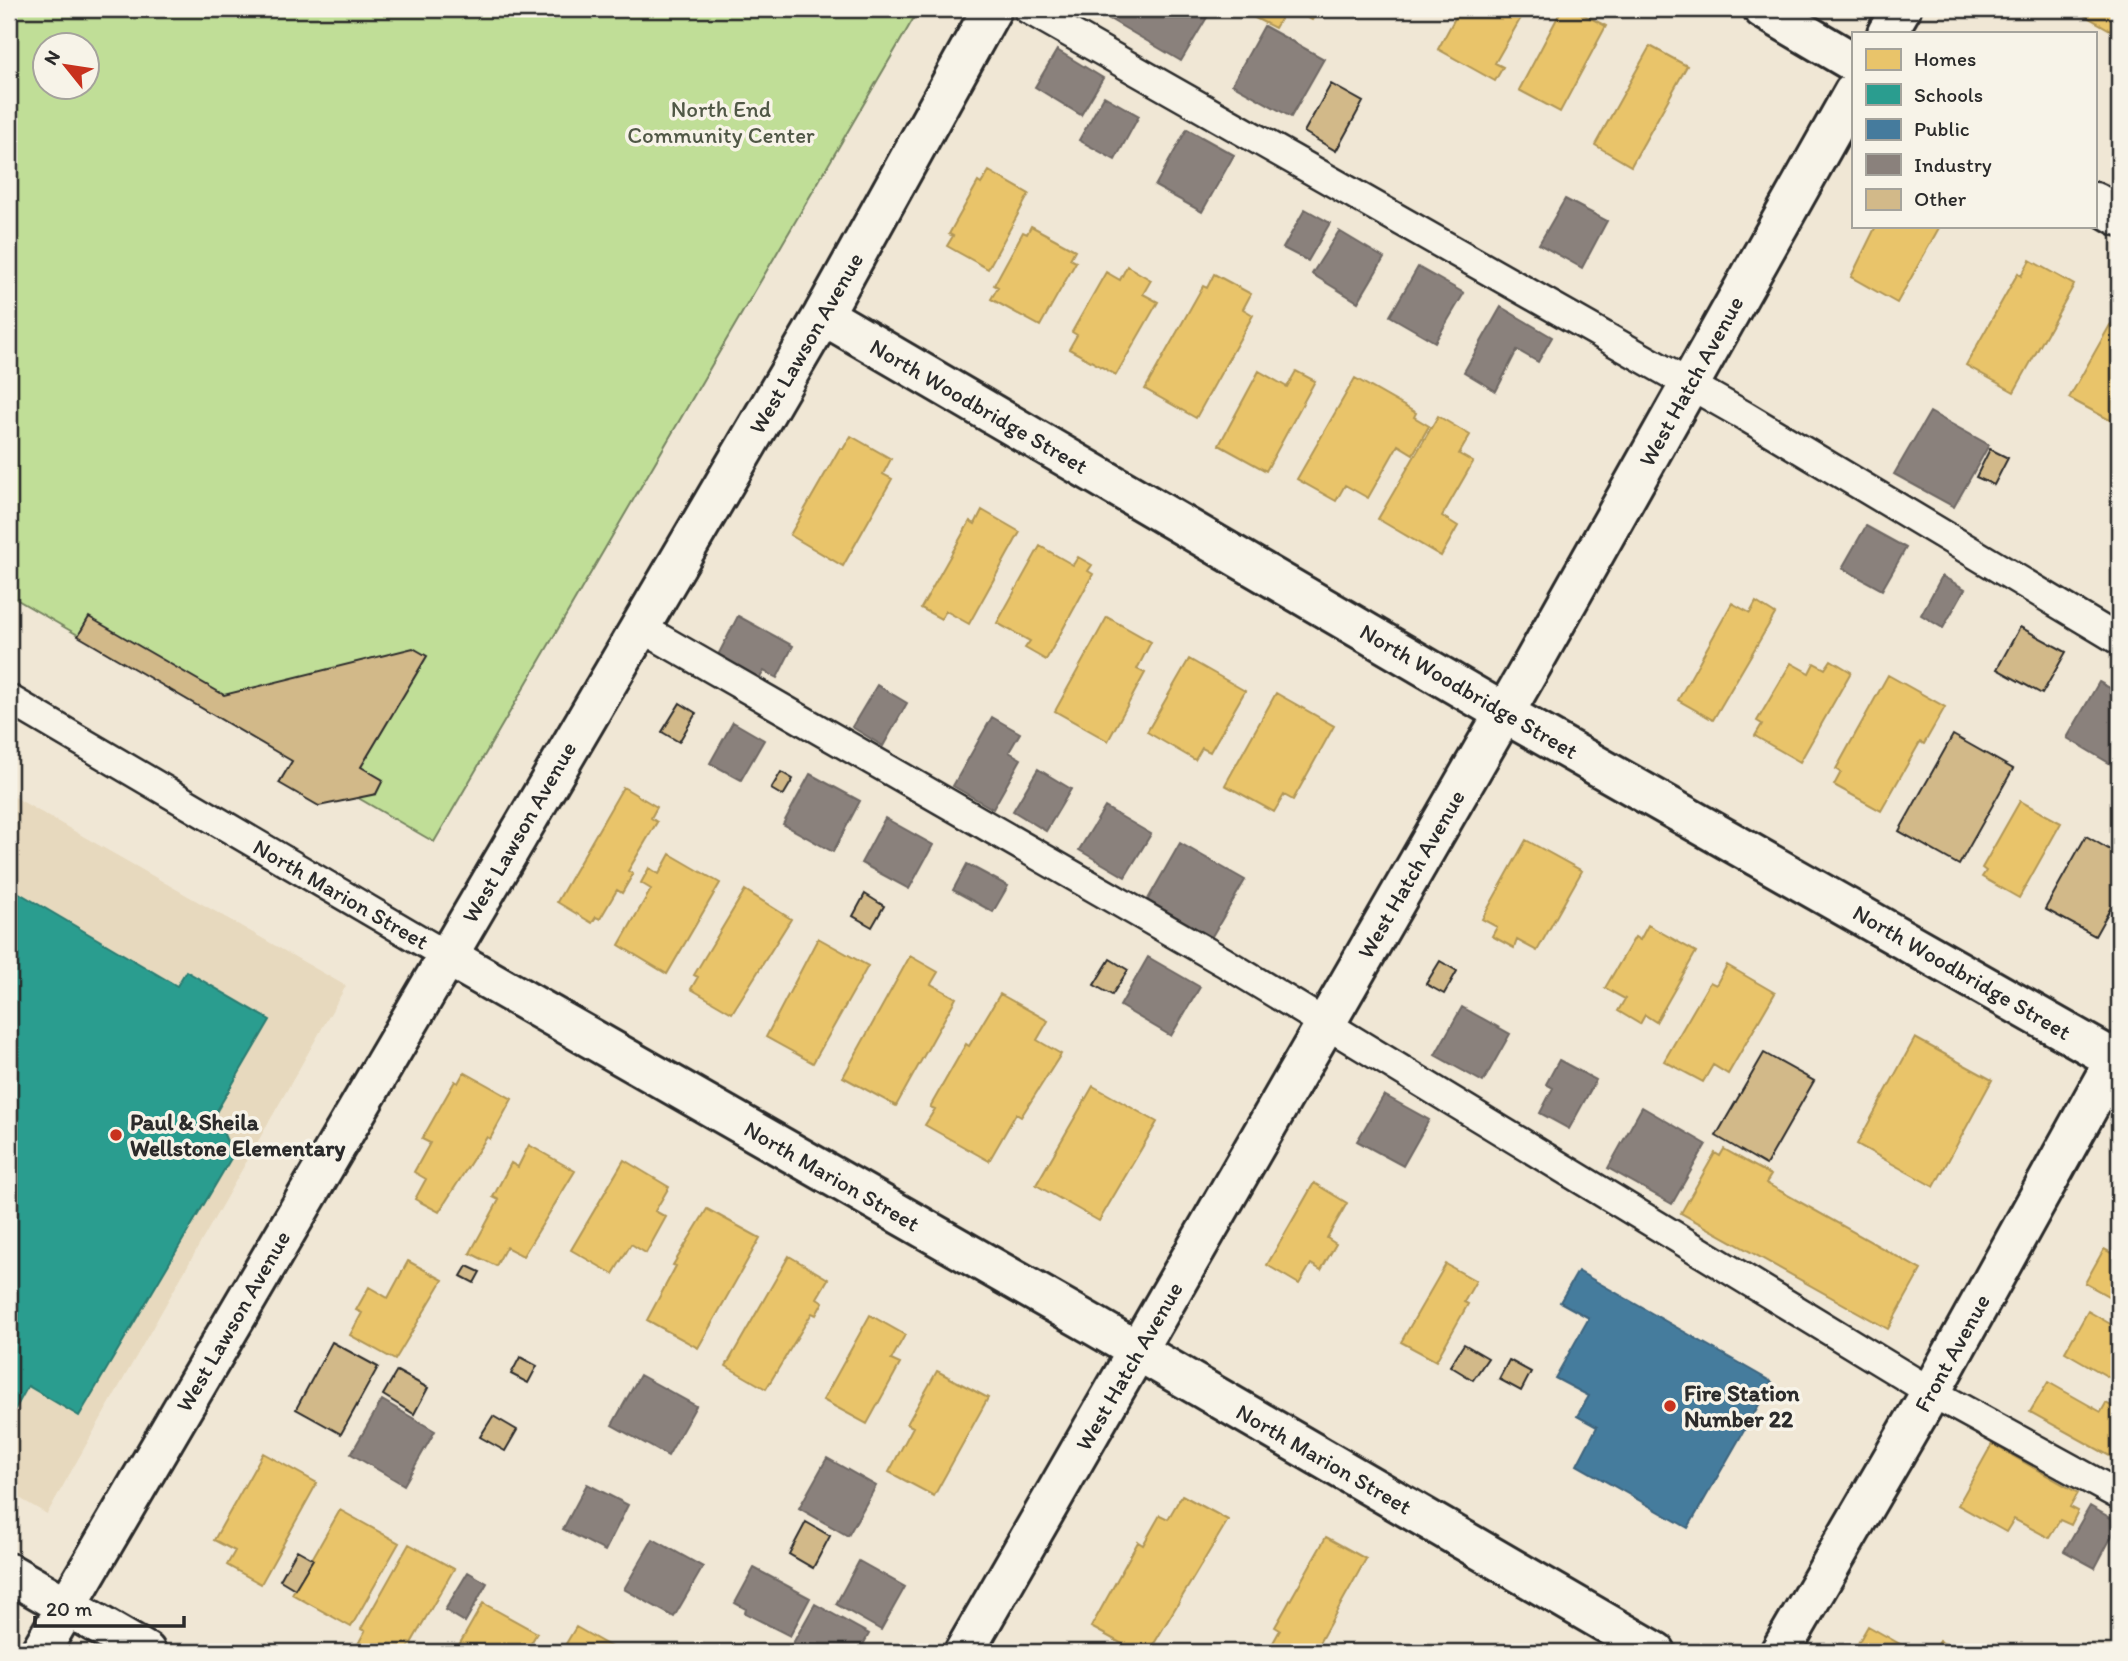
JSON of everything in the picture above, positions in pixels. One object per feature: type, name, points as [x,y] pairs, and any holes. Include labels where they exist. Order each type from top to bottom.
[{"type":"street","name":"West Lawson Avenue","points":[[40,1652],[823,315],[992,9]]},
{"type":"street","points":[[1763,9],[1852,61]]},
{"type":"street","points":[[1888,32],[1901,9]]},
{"type":"street","name":"West Hatch Avenue","points":[[964,1652],[1504,713],[1852,95]]},
{"type":"street","points":[[2096,203],[2119,216]]},
{"type":"street","name":"North Woodbridge Street","points":[[823,315],[1504,713],[2118,1058]]},
{"type":"street","name":"North Marion Street","points":[[447,956],[1138,1351],[1656,1652]]},
{"type":"street","name":"Front Avenue","points":[[1780,1652],[2118,1058]]},
{"type":"street","points":[[9,1573],[146,1652]]},
{"type":"lane","points":[[1028,9],[1688,385],[2119,640]]},
{"type":"lane","points":[[640,626],[1324,1023],[1930,1392],[2119,1494]]},
{"type":"lane","name":"North Marion Street","points":[[9,699],[447,956]]},
{"type":"shaded area","name":"Paul & Sheila Wellstone Elementary","points":[[9,794],[346,986],[47,1514],[9,1492]]},
{"type":"green space","name":"North End Community Center","points":[[9,9],[919,9],[434,842],[9,595]]},
{"type":"building: Homes","points":[[1258,9],[1286,9],[1275,28],[1253,17]]},
{"type":"building: Homes","points":[[1291,9],[1318,9],[1312,20]]},
{"type":"building: Homes","points":[[1460,9],[1526,9],[1495,63],[1503,67],[1495,81],[1438,49]]},
{"type":"building: Homes","points":[[1562,9],[1573,9],[1606,26],[1560,112],[1519,90]]},
{"type":"building: Homes","points":[[2119,9],[2119,35],[2077,11]]},
{"type":"building: Homes","points":[[1650,46],[1687,66],[1631,166],[1595,145]]},
{"type":"building: Homes","points":[[989,171],[1029,194],[988,269],[947,246],[953,236],[949,234],[978,182],[981,184]]},
{"type":"building: Homes","points":[[1031,226],[1075,250],[1070,259],[1076,262],[1040,326],[991,299],[998,287],[994,285],[1023,232],[1027,234]]},
{"type":"building: Homes","points":[[1875,228],[1939,228],[1897,303],[1851,277]]},
{"type":"building: Homes","points":[[2030,260],[2074,285],[2014,392],[1966,365],[2018,273],[2021,276]]},
{"type":"building: Homes","points":[[1127,266],[1151,280],[1143,294],[1158,302],[1116,375],[1069,349],[1077,335],[1072,332],[1106,272],[1120,280]]},
{"type":"building: Homes","points":[[1214,274],[1251,294],[1243,309],[1253,315],[1196,418],[1145,389],[1203,286],[1207,288]]},
{"type":"building: Homes","points":[[2119,316],[2119,425],[2069,398],[2110,325]]},
{"type":"building: Homes","points":[[1259,371],[1287,387],[1296,371],[1315,381],[1266,471],[1219,445]]},
{"type":"building: Homes","points":[[1355,378],[1416,413],[1414,417],[1429,426],[1413,454],[1398,445],[1368,498],[1345,485],[1336,501],[1297,479]]},
{"type":"building: Homes","points":[[1438,416],[1470,435],[1459,454],[1473,462],[1442,516],[1458,526],[1441,556],[1378,519]]},
{"type":"building: Homes","points":[[851,436],[891,459],[883,474],[892,479],[843,566],[790,535],[840,448],[843,449]]},
{"type":"building: Homes","points":[[982,510],[1020,532],[969,624],[946,611],[941,619],[921,608],[970,521],[975,524]]},
{"type":"building: Homes","points":[[1040,546],[1073,565],[1078,557],[1092,565],[1088,571],[1093,574],[1046,660],[1025,648],[1030,641],[997,623]]},
{"type":"building: Homes","points":[[1756,602],[1775,614],[1713,720],[1678,700],[1732,603],[1750,613]]},
{"type":"building: Homes","points":[[1107,617],[1151,642],[1137,669],[1145,673],[1108,741],[1055,711]]},
{"type":"building: Homes","points":[[1189,659],[1245,691],[1210,752],[1202,748],[1195,760],[1147,732]]},
{"type":"building: Homes","points":[[1831,660],[1851,672],[1800,762],[1755,736],[1762,724],[1757,721],[1791,663],[1809,673],[1814,663],[1825,669]]},
{"type":"building: Homes","points":[[1888,675],[1945,707],[1924,744],[1920,742],[1881,811],[1834,785],[1841,772],[1836,769]]},
{"type":"building: Homes","points":[[1276,693],[1334,726],[1293,800],[1284,795],[1274,812],[1225,785]]},
{"type":"building: Homes","points":[[623,787],[657,807],[651,818],[657,822],[628,871],[633,874],[622,893],[617,890],[600,919],[596,917],[592,923],[557,902]]},
{"type":"building: Homes","points":[[2020,801],[2061,823],[2019,898],[1982,877],[1986,871],[1982,868]]},
{"type":"building: Homes","points":[[1526,840],[1582,871],[1537,951],[1517,940],[1514,948],[1492,936],[1497,927],[1482,919]]},
{"type":"building: Homes","points":[[670,854],[720,883],[667,974],[619,945],[651,889],[641,883],[649,868],[659,874]]},
{"type":"building: Homes","points":[[745,890],[791,919],[732,1013],[691,989],[698,977],[694,975]]},
{"type":"building: Homes","points":[[1648,925],[1696,952],[1656,1022],[1645,1015],[1640,1024],[1618,1011],[1625,999],[1605,988],[1635,937],[1640,940]]},
{"type":"building: Homes","points":[[818,938],[868,966],[813,1063],[766,1037]]},
{"type":"building: Homes","points":[[910,956],[938,972],[931,984],[956,998],[896,1106],[843,1077]]},
{"type":"building: Homes","points":[[1727,965],[1775,993],[1728,1074],[1713,1065],[1703,1082],[1664,1061],[1710,982],[1716,985]]},
{"type":"building: Homes","points":[[1000,994],[1048,1021],[1037,1040],[1061,1054],[1021,1117],[1016,1114],[989,1161],[925,1125],[935,1109],[930,1107],[966,1044],[969,1046]]},
{"type":"building: Homes","points":[[1915,1038],[1992,1080],[1934,1187],[1857,1144]]},
{"type":"building: Homes","points":[[464,1072],[512,1099],[490,1139],[487,1137],[439,1212],[415,1199],[426,1179],[414,1172],[430,1143],[422,1139],[455,1081],[458,1083]]},
{"type":"building: Homes","points":[[1093,1086],[1157,1122],[1099,1221],[1036,1185]]},
{"type":"building: Homes","points":[[529,1145],[575,1171],[523,1256],[506,1247],[496,1266],[470,1253],[499,1200],[493,1197],[511,1163],[518,1167]]},
{"type":"building: Homes","points":[[1724,1149],[1771,1175],[1766,1183],[1921,1270],[1888,1329],[1681,1213],[1715,1153],[1720,1156]]},
{"type":"building: Homes","points":[[624,1160],[669,1187],[655,1211],[666,1217],[646,1253],[631,1244],[613,1274],[571,1250]]},
{"type":"building: Homes","points":[[1314,1183],[1347,1203],[1327,1238],[1336,1244],[1321,1270],[1311,1264],[1299,1284],[1267,1265]]},
{"type":"building: Homes","points":[[707,1209],[760,1238],[698,1348],[647,1320],[676,1266],[673,1265]]},
{"type":"building: Homes","points":[[2104,1249],[2119,1257],[2119,1302],[2085,1283]]},
{"type":"building: Homes","points":[[789,1256],[828,1279],[817,1298],[823,1302],[816,1315],[812,1313],[766,1389],[726,1366]]},
{"type":"building: Homes","points":[[408,1261],[443,1280],[395,1360],[350,1335],[362,1313],[356,1310],[369,1287],[388,1298]]},
{"type":"building: Homes","points":[[1446,1264],[1476,1281],[1464,1302],[1468,1304],[1436,1361],[1401,1342]]},
{"type":"building: Homes","points":[[2088,1311],[2119,1329],[2119,1383],[2065,1352]]},
{"type":"building: Homes","points":[[870,1315],[905,1335],[891,1360],[900,1364],[867,1424],[823,1400]]},
{"type":"building: Homes","points":[[937,1371],[988,1398],[934,1496],[889,1472],[913,1427],[907,1424]]},
{"type":"building: Homes","points":[[2048,1382],[2101,1412],[2106,1403],[2119,1410],[2117,1460],[2030,1412]]},
{"type":"building: Homes","points":[[1992,1444],[2078,1493],[2070,1507],[2078,1511],[2071,1525],[2060,1520],[2049,1538],[2014,1519],[2006,1532],[1958,1505]]},
{"type":"building: Homes","points":[[263,1453],[317,1483],[261,1584],[227,1565],[235,1551],[214,1540]]},
{"type":"building: Homes","points":[[1182,1495],[1228,1520],[1149,1652],[1137,1652],[1091,1627],[1138,1542],[1143,1545],[1160,1515],[1168,1519]]},
{"type":"building: Homes","points":[[340,1510],[399,1543],[351,1627],[292,1594]]},
{"type":"building: Homes","points":[[1326,1537],[1366,1559],[1314,1652],[1299,1652],[1291,1647],[1288,1652],[1277,1652],[1270,1648],[1280,1630],[1275,1627]]},
{"type":"building: Homes","points":[[409,1544],[454,1569],[406,1652],[373,1652],[358,1644],[365,1631],[361,1629]]},
{"type":"building: Homes","points":[[483,1603],[537,1633],[526,1652],[455,1652]]},
{"type":"building: Homes","points":[[1868,1626],[1914,1652],[1853,1652]]},
{"type":"building: Homes","points":[[576,1627],[620,1652],[561,1652]]},
{"type":"building: Homes","points":[[1939,1641],[1960,1652],[1932,1652]]},
{"type":"building: Schools","name":"Paul & Sheila Wellstone Elementary","points":[[9,887],[177,986],[186,971],[270,1020],[215,1114],[233,1155],[79,1416],[28,1386],[13,1413],[9,1410]]},
{"type":"building: Public","name":"Fire Station Number 22","points":[[1578,1271],[1772,1382],[1688,1528],[1577,1465],[1597,1427],[1577,1416],[1589,1396],[1555,1378],[1589,1318],[1560,1302]]},
{"type":"building: Industry","points":[[1104,9],[1212,9],[1181,61],[1101,14]]},
{"type":"building: Industry","points":[[1264,26],[1324,59],[1291,117],[1232,84]]},
{"type":"building: Industry","points":[[1057,50],[1103,78],[1081,115],[1035,87]]},
{"type":"building: Industry","points":[[1104,96],[1139,116],[1115,160],[1079,140]]},
{"type":"building: Industry","points":[[1187,129],[1234,155],[1202,212],[1155,186]]},
{"type":"building: Industry","points":[[1565,199],[1607,221],[1582,268],[1539,244]]},
{"type":"building: Industry","points":[[1305,209],[1330,223],[1308,261],[1283,248]]},
{"type":"building: Industry","points":[[1339,231],[1384,258],[1358,302],[1312,274]]},
{"type":"building: Industry","points":[[1418,267],[1464,293],[1435,342],[1390,316]]},
{"type":"building: Industry","points":[[1501,307],[1552,337],[1538,362],[1517,350],[1496,391],[1464,372]]},
{"type":"building: Industry","points":[[1930,412],[1989,445],[1954,507],[1894,474]]},
{"type":"building: Industry","points":[[1866,526],[1906,548],[1882,590],[1842,568]]},
{"type":"building: Industry","points":[[1942,576],[1965,589],[1943,628],[1921,615]]},
{"type":"building: Industry","points":[[738,616],[793,646],[777,678],[764,671],[758,681],[716,659]]},
{"type":"building: Industry","points":[[2099,682],[2119,693],[2119,750],[2111,764],[2067,738]]},
{"type":"building: Industry","points":[[877,685],[907,703],[883,746],[852,727]]},
{"type":"building: Industry","points":[[992,717],[1020,733],[1009,752],[1021,759],[993,809],[953,786]]},
{"type":"building: Industry","points":[[733,722],[764,740],[741,780],[710,763]]},
{"type":"building: Industry","points":[[1038,769],[1071,789],[1046,831],[1013,811]]},
{"type":"building: Industry","points":[[810,774],[860,801],[833,852],[783,824]]},
{"type":"building: Industry","points":[[1105,807],[1151,834],[1125,877],[1079,850]]},
{"type":"building: Industry","points":[[885,818],[933,845],[909,889],[861,863]]},
{"type":"building: Industry","points":[[1180,843],[1245,880],[1211,938],[1147,901]]},
{"type":"building: Industry","points":[[967,864],[1008,886],[993,912],[953,890]]},
{"type":"building: Industry","points":[[1148,957],[1200,987],[1171,1036],[1120,1006]]},
{"type":"building: Industry","points":[[1462,1007],[1510,1034],[1483,1082],[1435,1055]]},
{"type":"building: Industry","points":[[1559,1060],[1596,1080],[1569,1129],[1540,1113],[1553,1088],[1546,1084]]},
{"type":"building: Industry","points":[[1384,1095],[1429,1120],[1403,1166],[1357,1141]]},
{"type":"building: Industry","points":[[1642,1107],[1706,1144],[1672,1204],[1608,1168]]},
{"type":"building: Industry","points":[[640,1375],[696,1406],[668,1456],[612,1425]]},
{"type":"building: Industry","points":[[382,1400],[435,1431],[404,1485],[351,1454]]},
{"type":"building: Industry","points":[[827,1458],[876,1486],[848,1536],[799,1508]]},
{"type":"building: Industry","points":[[587,1484],[628,1505],[605,1551],[563,1529]]},
{"type":"building: Industry","points":[[2090,1506],[2119,1523],[2095,1568],[2064,1551]]},
{"type":"building: Industry","points":[[653,1539],[703,1567],[674,1617],[624,1589]]},
{"type":"building: Industry","points":[[859,1561],[905,1587],[881,1630],[836,1604]]},
{"type":"building: Industry","points":[[754,1568],[810,1598],[790,1636],[745,1613],[746,1609],[735,1603]]},
{"type":"building: Industry","points":[[468,1572],[487,1583],[465,1622],[445,1610]]},
{"type":"building: Industry","points":[[815,1604],[869,1634],[859,1652],[788,1652]]},
{"type":"building: Other","points":[[1331,84],[1363,102],[1336,151],[1304,132]]},
{"type":"building: Other","points":[[1990,449],[2008,458],[1994,485],[1976,477]]},
{"type":"building: Other","points":[[89,617],[224,695],[413,648],[427,656],[361,767],[383,780],[376,794],[319,806],[279,783],[292,761],[78,636]]},
{"type":"building: Other","points":[[2020,627],[2066,652],[2042,694],[1997,669]]},
{"type":"building: Other","points":[[680,703],[696,713],[679,742],[662,732]]},
{"type":"building: Other","points":[[1953,735],[2013,769],[1959,865],[1899,831]]},
{"type":"building: Other","points":[[781,772],[793,779],[783,796],[771,789]]},
{"type":"building: Other","points":[[2086,836],[2119,855],[2119,893],[2095,936],[2045,909]]},
{"type":"building: Other","points":[[865,894],[884,906],[872,927],[853,916]]},
{"type":"building: Other","points":[[1110,959],[1128,970],[1112,995],[1094,985]]},
{"type":"building: Other","points":[[1440,961],[1457,971],[1444,994],[1426,984]]},
{"type":"building: Other","points":[[1764,1053],[1814,1081],[1766,1165],[1716,1136]]},
{"type":"building: Other","points":[[467,1266],[480,1272],[474,1283],[461,1276]]},
{"type":"building: Other","points":[[332,1342],[378,1367],[341,1434],[296,1409]]},
{"type":"building: Other","points":[[1464,1344],[1488,1358],[1473,1380],[1450,1366]]},
{"type":"building: Other","points":[[520,1357],[537,1366],[528,1383],[511,1374]]},
{"type":"building: Other","points":[[1509,1360],[1531,1372],[1521,1391],[1499,1379]]},
{"type":"building: Other","points":[[397,1371],[428,1388],[414,1414],[383,1395]]},
{"type":"building: Other","points":[[493,1416],[517,1430],[505,1451],[480,1437]]},
{"type":"building: Other","points":[[806,1522],[830,1536],[813,1568],[789,1554]]},
{"type":"building: Other","points":[[297,1550],[313,1559],[295,1589],[280,1580]]},
{"type":"place","name":"Paul & Sheila Wellstone Elementary","points":[[116,1135]]},
{"type":"place","name":"Fire Station Number 22","points":[[1670,1406]]}]
